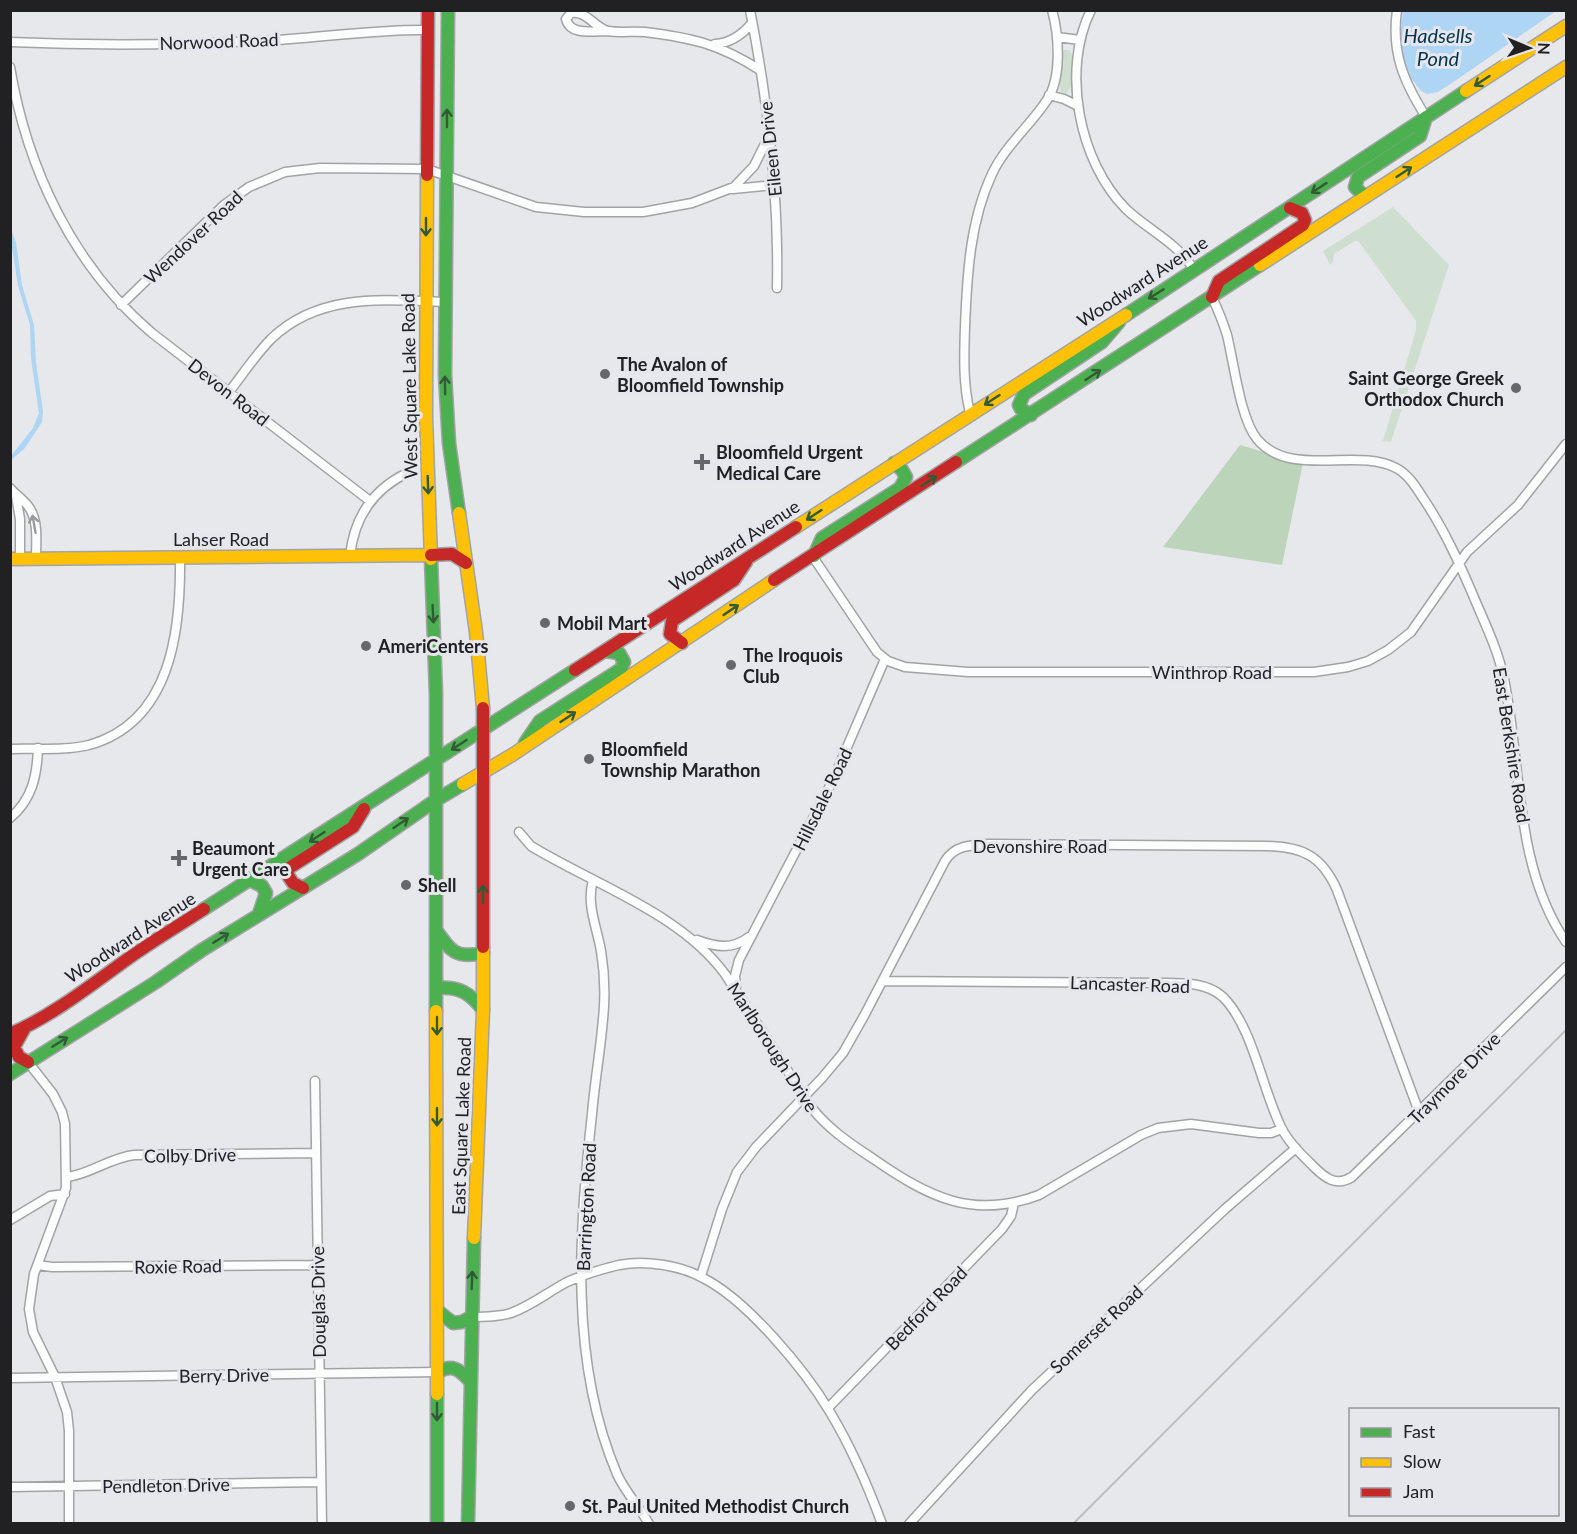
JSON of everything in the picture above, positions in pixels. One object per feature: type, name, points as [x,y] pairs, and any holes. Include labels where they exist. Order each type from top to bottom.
[{"type":"main road","name":"West Square Lake Road","points":[[428,10],[426,437],[436,672],[436,761]]},
{"type":"main road","name":"West Square Lake Road","points":[[448,10],[447,424],[480,662],[483,730]]},
{"type":"main road","name":"Woodward Avenue","points":[[10,1034],[24,1028],[100,980],[118,965],[1290,208],[1566,26]]},
{"type":"main road","points":[[10,1074],[156,982],[183,962],[358,854],[436,800],[523,747],[770,583],[1566,68]]},
{"type":"main road","points":[[1365,197],[1355,187],[1358,177],[1420,136],[1426,117]]},
{"type":"main road","points":[[1212,297],[1219,281],[1303,225],[1305,218],[1302,213],[1290,208]]},
{"type":"main road","points":[[1031,415],[1019,405],[1024,394],[1102,342],[1127,312]]},
{"type":"main road","points":[[813,557],[822,538],[900,488],[906,477],[894,463]]},
{"type":"main road","name":"Lahser Road","points":[[15,559],[452,554],[466,563]]},
{"type":"main road","points":[[682,643],[670,634],[669,627],[672,621],[734,580],[750,556]]},
{"type":"main road","points":[[523,747],[540,721],[621,669],[624,662],[619,652],[605,651]]},
{"type":"main road","name":"East Square Lake Road","points":[[468,1524],[469,1380],[483,1010],[483,730]]},
{"type":"main road","name":"East Square Lake Road","points":[[436,761],[437,1524]]},
{"type":"main road","points":[[303,888],[289,879],[287,874],[290,868],[353,827],[366,805]]},
{"type":"main road","points":[[250,880],[262,885],[265,889],[266,899],[259,914]]},
{"type":"main road","points":[[436,930],[449,948],[458,955],[467,957],[483,953]]},
{"type":"main road","points":[[437,988],[459,987],[472,996],[483,1010]]},
{"type":"main road","points":[[24,1028],[14,1047],[19,1057],[28,1062]]},
{"type":"main road","points":[[438,1311],[453,1323],[462,1322],[471,1317]]},
{"type":"main road","points":[[438,1372],[448,1366],[453,1366],[461,1370],[469,1380]]},
{"type":"street","name":"Eileen Drive","points":[[750,10],[770,134],[777,239],[777,288]]},
{"type":"street","points":[[970,413],[965,378],[968,263],[978,215],[996,166],[1049,95],[1056,65],[1057,37],[1052,10]]},
{"type":"street","points":[[1091,10],[1080,40],[1077,73],[1078,106],[1086,138],[1099,171],[1109,187],[1136,218],[1183,254],[1194,270]]},
{"type":"street","points":[[1397,10],[1395,33],[1398,60],[1411,92],[1426,117]]},
{"type":"street","points":[[608,31],[648,33],[721,44],[739,36],[752,23]]},
{"type":"street","name":"Norwood Road","points":[[10,42],[120,45],[200,43],[381,30],[428,30]]},
{"type":"street","points":[[1057,37],[1080,40]]},
{"type":"street","points":[[710,44],[760,70]]},
{"type":"street","name":"Devon Road","points":[[10,67],[21,116],[39,172],[66,231],[95,274],[121,304],[152,333],[370,501]]},
{"type":"street","points":[[1049,95],[1078,106]]},
{"type":"street","points":[[728,190],[750,172],[760,157],[770,134]]},
{"type":"street","name":"Wendover Road","points":[[121,304],[241,191],[285,172],[309,168],[427,169],[525,204],[559,211],[624,213],[665,209],[692,203],[728,190]]},
{"type":"street","points":[[728,190],[774,185]]},
{"type":"street","name":"East Berkshire Road","points":[[1212,297],[1225,329],[1246,415],[1258,440],[1271,451],[1295,458],[1378,462],[1399,470],[1411,480],[1425,499],[1460,563],[1491,637],[1503,676],[1529,851],[1544,898],[1566,942]]},
{"type":"street","points":[[230,392],[273,338],[292,323],[314,311],[341,303],[363,300],[446,302]]},
{"type":"street","name":"Winthrop Road","points":[[885,659],[905,667],[918,669],[981,673],[1314,672],[1360,664],[1375,658],[1404,638],[1421,620],[1470,549],[1518,505],[1566,444]]},
{"type":"street","points":[[350,555],[354,530],[370,501],[384,487],[407,473]]},
{"type":"street","points":[[13,492],[28,506],[33,515],[36,558]]},
{"type":"street","points":[[13,492],[20,519],[15,559]]},
{"type":"street","points":[[10,749],[77,747],[102,740],[129,724],[150,703],[166,668],[177,631],[180,557]]},
{"type":"street","points":[[813,557],[877,652],[885,659]]},
{"type":"street","name":"Hillsdale Road","points":[[737,993],[735,972],[742,953],[832,782],[885,659]]},
{"type":"street","points":[[10,818],[23,806],[32,789],[38,748]]},
{"type":"street","name":"Marlborough Drive","points":[[519,832],[531,846],[662,918],[692,938],[718,965],[804,1097],[821,1119],[838,1135],[919,1189],[943,1199],[985,1205],[1014,1203],[1040,1195],[1158,1128],[1191,1124],[1259,1133],[1271,1133],[1282,1129]]},
{"type":"street","name":"Devonshire Road","points":[[701,1276],[722,1209],[737,1172],[756,1147],[843,1053],[945,861],[950,854],[961,847],[988,844],[1255,846],[1281,847],[1299,850],[1310,855],[1321,864],[1334,883],[1419,1112]]},
{"type":"street","name":"Barrington Road","points":[[592,880],[590,905],[601,952],[604,1005],[591,1125],[581,1255],[589,1372],[597,1413],[619,1479],[649,1524]]},
{"type":"street","points":[[692,938],[724,947],[738,944],[752,935]]},
{"type":"street","name":"Traymore Drive","points":[[1338,1182],[1353,1177],[1566,967]]},
{"type":"street","name":"Lancaster Road","points":[[882,981],[1166,983],[1191,984],[1209,989],[1223,998],[1237,1017],[1282,1129],[1296,1148],[1324,1177],[1338,1182]]},
{"type":"street","points":[[28,1062],[50,1089],[62,1112],[65,1124],[67,1177],[65,1194],[38,1265],[31,1292],[30,1316],[36,1340],[54,1377],[69,1422],[69,1524]]},
{"type":"street","name":"Douglas Drive","points":[[315,1081],[322,1524]]},
{"type":"street","name":"Somerset Road","points":[[909,1524],[1032,1390],[1225,1209],[1296,1148]]},
{"type":"street","name":"Colby Drive","points":[[67,1177],[85,1173],[105,1162],[124,1156],[316,1153]]},
{"type":"street","points":[[10,1220],[50,1196],[65,1194]]},
{"type":"street","name":"Bedford Road","points":[[828,1408],[1002,1229],[1011,1216],[1014,1203]]},
{"type":"street","points":[[471,1317],[489,1317],[512,1312],[568,1282],[621,1265],[642,1263],[683,1270],[701,1276],[740,1305],[763,1327],[800,1370],[828,1408],[844,1437],[882,1524]]},
{"type":"street","name":"Roxie Road","points":[[38,1265],[52,1267],[318,1265]]},
{"type":"street","name":"Berry Drive","points":[[10,1378],[438,1372]]},
{"type":"street","name":"Pendleton Drive","points":[[10,1487],[321,1482]]},
{"type":"green space","points":[[1064,50],[1070,50],[1073,66],[1073,80],[1066,94],[1061,92],[1059,77],[1060,59]]},
{"type":"green space","points":[[1393,207],[1449,265],[1391,442],[1383,441],[1416,330],[1416,321],[1359,242],[1355,241],[1334,254],[1330,265],[1323,251]]},
{"type":"green space","points":[[1240,445],[1303,463],[1282,565],[1163,547]]},
{"type":"water","name":"Hadsells Pond","points":[[1403,11],[1556,11],[1438,92],[1427,94],[1421,91],[1411,78],[1402,55],[1400,38]]},
{"type":"water","points":[[10,227],[16,242],[22,285],[34,325],[36,362],[43,412],[42,422],[25,448],[11,460],[11,456],[33,428],[39,413],[31,359],[30,325],[18,286]]},
{"type":"railway","points":[[1073,1524],[1566,1030]]},
{"type":"traffic: fast","points":[[448,10],[445,375],[449,443],[459,513]]},
{"type":"traffic: fast","points":[[1126,315],[1466,91]]},
{"type":"traffic: fast","points":[[1365,197],[1355,187],[1358,177],[1420,136],[1426,117]]},
{"type":"traffic: fast","points":[[956,462],[1260,265]]},
{"type":"traffic: fast","points":[[1031,415],[1019,405],[1024,394],[1102,342],[1119,322]]},
{"type":"traffic: fast","points":[[814,556],[822,538],[900,488],[906,477],[894,463]]},
{"type":"traffic: fast","points":[[431,559],[436,694],[436,1011]]},
{"type":"traffic: fast","points":[[525,743],[540,721],[621,669],[624,662],[619,653],[605,651]]},
{"type":"traffic: fast","points":[[204,909],[575,670]]},
{"type":"traffic: fast","points":[[10,1074],[156,982],[202,950],[358,854],[463,784]]},
{"type":"traffic: fast","points":[[250,880],[262,886],[266,893],[259,914]]},
{"type":"traffic: fast","points":[[436,930],[455,952],[466,955],[483,953]]},
{"type":"traffic: fast","points":[[437,988],[452,988],[463,992],[483,1010]]},
{"type":"traffic: fast","points":[[468,1524],[474,1238]]},
{"type":"traffic: fast","points":[[438,1311],[453,1323],[462,1322],[471,1317]]},
{"type":"traffic: fast","points":[[438,1372],[447,1368],[455,1369],[469,1380]]},
{"type":"traffic: fast","points":[[437,1394],[437,1524]]},
{"type":"traffic: slow","points":[[1466,91],[1566,26]]},
{"type":"traffic: slow","points":[[1260,265],[1566,67]]},
{"type":"traffic: slow","points":[[427,175],[426,417],[431,559]]},
{"type":"traffic: slow","points":[[796,527],[1126,315]]},
{"type":"traffic: slow","points":[[459,513],[476,632],[483,708]]},
{"type":"traffic: slow","points":[[10,559],[431,555]]},
{"type":"traffic: slow","points":[[463,784],[512,755],[774,580]]},
{"type":"traffic: slow","points":[[474,1238],[483,1010],[483,947]]},
{"type":"traffic: slow","points":[[436,1011],[437,1394]]},
{"type":"traffic: jam","points":[[427,175],[428,10]]},
{"type":"traffic: jam","points":[[1212,297],[1219,281],[1303,225],[1305,220],[1302,213],[1290,208]]},
{"type":"traffic: jam","points":[[774,580],[956,462]]},
{"type":"traffic: jam","points":[[575,670],[796,527]]},
{"type":"traffic: jam","points":[[431,555],[452,554],[466,563]]},
{"type":"traffic: jam","points":[[682,643],[670,634],[672,621],[734,580],[746,562]]},
{"type":"traffic: jam","points":[[483,708],[483,947]]},
{"type":"traffic: jam","points":[[303,888],[293,883],[287,874],[289,868],[353,827],[364,809]]},
{"type":"traffic: jam","points":[[10,1034],[56,1010],[135,953],[204,909]]},
{"type":"traffic: jam","points":[[24,1029],[14,1047],[19,1057],[28,1062]]},
{"type":"place","name":"The Avalon of Bloomfield Township","points":[[605,374]]},
{"type":"place","name":"Saint George Greek Orthodox Church","points":[[1516,388]]},
{"type":"place","name":"Bloomfield Urgent Medical Care","points":[[702,462]]},
{"type":"place","name":"Mobil Mart","points":[[545,623]]},
{"type":"place","name":"AmeriCenters","points":[[366,646]]},
{"type":"place","name":"The Iroquois Club","points":[[731,665]]},
{"type":"place","name":"Bloomfield Township Marathon","points":[[589,759]]},
{"type":"place","name":"Beaumont Urgent Care","points":[[179,858]]},
{"type":"place","name":"Shell","points":[[406,885]]},
{"type":"place","name":"St. Paul United Methodist Church","points":[[570,1506]]}]
